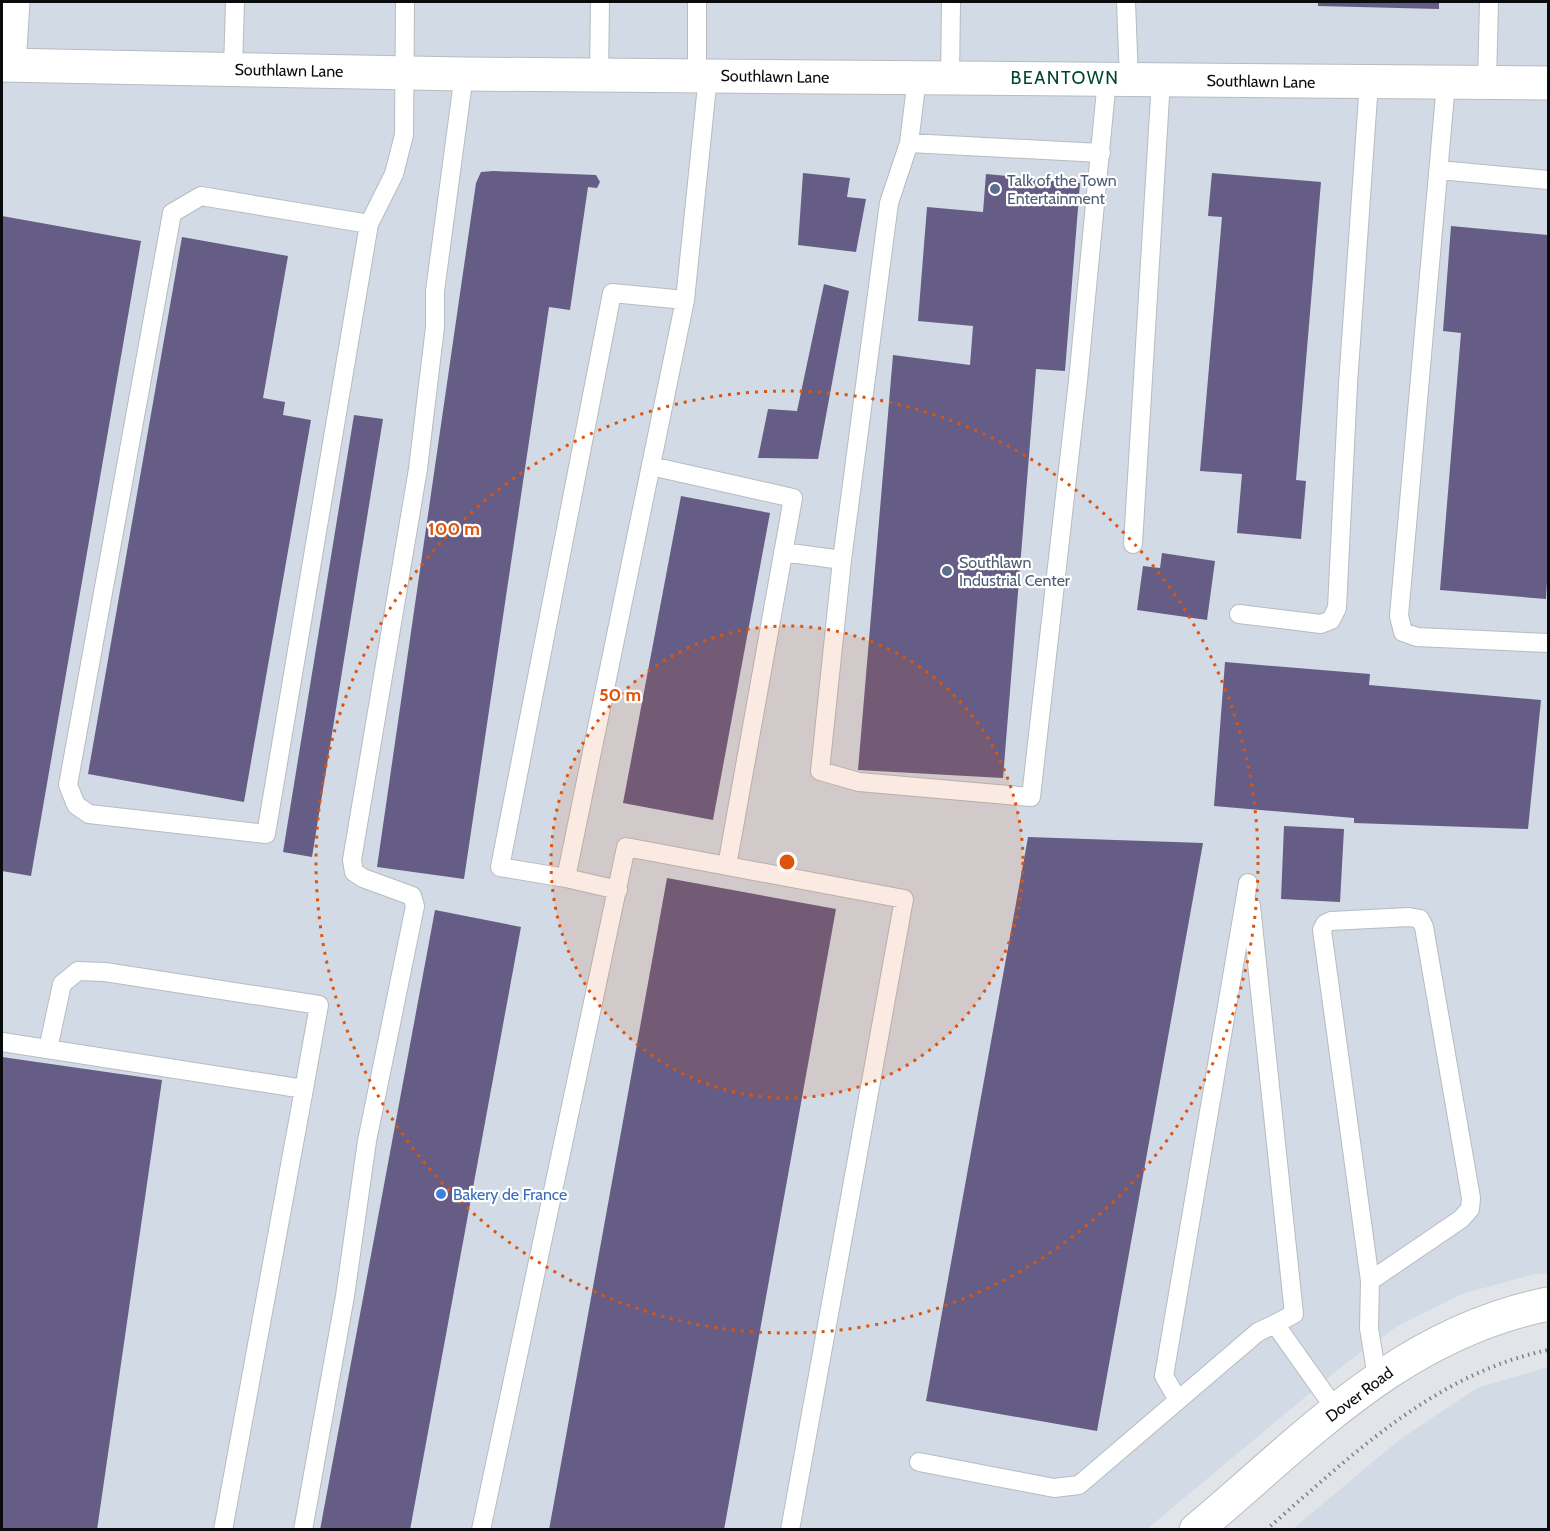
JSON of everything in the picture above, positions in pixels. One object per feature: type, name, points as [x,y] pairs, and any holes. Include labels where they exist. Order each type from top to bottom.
[{"type":"street","points":[[5,65],[13,2]]},
{"type":"street","name":"Southlawn Lane","points":[[5,65],[464,74],[1548,82]]},
{"type":"street","name":"Dover Road","points":[[1196,1530],[1336,1410],[1377,1378],[1458,1331],[1498,1316],[1548,1304]]},
{"type":"lane","points":[[233,69],[235,2]]},
{"type":"lane","points":[[369,224],[201,196],[172,213],[68,785],[76,805],[89,814],[266,834],[369,224],[394,174],[404,135],[405,2]]},
{"type":"lane","points":[[599,75],[600,2]]},
{"type":"lane","points":[[566,878],[685,300],[702,76],[697,2]]},
{"type":"lane","points":[[950,78],[951,2]]},
{"type":"lane","points":[[917,78],[909,143],[889,203],[842,560],[819,771],[859,782],[1031,797],[1101,153],[1118,80],[1126,2]]},
{"type":"lane","points":[[1487,83],[1489,2]]},
{"type":"lane","points":[[303,1530],[345,1296],[368,1141],[415,906],[412,896],[363,878],[354,872],[352,860],[418,469],[435,327],[435,291],[464,74]]},
{"type":"lane","points":[[1133,544],[1161,80]]},
{"type":"lane","points":[[1239,614],[1321,624],[1331,620],[1337,608],[1348,384],[1368,82]]},
{"type":"lane","points":[[1446,83],[1399,616],[1403,632],[1417,637],[1548,643]]},
{"type":"lane","points":[[909,143],[1101,153]]},
{"type":"lane","points":[[1439,170],[1548,180]]},
{"type":"lane","points":[[618,890],[566,878],[500,867],[612,293],[685,300]]},
{"type":"lane","points":[[651,466],[793,498],[727,866]]},
{"type":"lane","points":[[783,552],[842,560]]},
{"type":"lane","points":[[481,1530],[626,847],[904,899],[790,1530]]},
{"type":"lane","points":[[919,1462],[1054,1488],[1079,1485],[1258,1332],[1294,1314],[1248,883],[1164,1376],[1178,1400]]},
{"type":"lane","points":[[1370,1281],[1461,1219],[1470,1209],[1471,1198],[1424,927],[1420,919],[1409,917],[1331,921],[1325,924],[1322,930],[1370,1281],[1369,1328],[1377,1378]]},
{"type":"lane","points":[[48,1049],[62,984],[78,971],[105,972],[319,1005],[223,1530]]},
{"type":"lane","points":[[2,1042],[304,1089]]},
{"type":"lane","points":[[1275,1324],[1336,1410]]},
{"type":"path","points":[[1266,1530],[1400,1417],[1441,1391],[1488,1368],[1548,1350]]},
{"type":"shaded area","points":[[2,2],[1548,2],[1548,1273],[1534,1274],[1462,1294],[1399,1325],[1345,1364],[1147,1529],[2,1530]]},
{"type":"shaded area","points":[[1548,1367],[1548,1529],[1293,1529],[1399,1440],[1477,1388]]},
{"type":"building","points":[[1318,2],[1439,2],[1439,9],[1318,6]]},
{"type":"building","points":[[481,172],[596,175],[600,182],[597,188],[588,187],[570,310],[549,307],[464,879],[377,867],[476,183]]},
{"type":"building","points":[[803,173],[850,178],[847,197],[866,199],[856,252],[798,245]]},
{"type":"building","points":[[1212,173],[1321,182],[1296,480],[1306,481],[1301,539],[1237,533],[1242,474],[1200,471],[1222,217],[1208,216]]},
{"type":"building","name":"Southlawn Industrial Center","points":[[986,174],[1080,183],[1065,371],[1036,369],[1003,778],[858,770],[893,355],[970,365],[973,326],[918,321],[927,207],[983,212]]},
{"type":"building","points":[[2,216],[141,241],[31,876],[2,871]]},
{"type":"building","points":[[1451,226],[1548,235],[1548,564],[1546,599],[1440,590],[1461,333],[1443,331]]},
{"type":"building","points":[[182,237],[288,256],[263,398],[285,402],[283,415],[311,420],[244,802],[88,774]]},
{"type":"building","points":[[824,284],[849,291],[818,459],[758,458],[768,409],[797,411]]},
{"type":"building","points":[[354,415],[383,419],[312,857],[283,852]]},
{"type":"building","points":[[681,496],[770,513],[713,820],[623,803]]},
{"type":"building","points":[[1162,553],[1215,561],[1207,620],[1137,610],[1143,566],[1160,568]]},
{"type":"building","points":[[1225,662],[1370,674],[1369,685],[1541,700],[1528,829],[1354,823],[1354,818],[1214,806]]},
{"type":"building","points":[[1284,826],[1344,829],[1340,902],[1281,899]]},
{"type":"building","points":[[1028,837],[1203,843],[1097,1431],[926,1401]]},
{"type":"building","points":[[667,878],[836,909],[724,1530],[549,1530]]},
{"type":"building","points":[[435,910],[521,927],[410,1530],[320,1530]]},
{"type":"building","points":[[2,1057],[162,1080],[97,1530],[2,1530]]},
{"type":"place","name":"Talk of the Town Entertainment","points":[[995,189]]},
{"type":"place","name":"Southlawn Industrial Center","points":[[947,571]]},
{"type":"place","name":"Bakery de France","points":[[441,1194]]},
{"type":"district","name":"BEANTOWN","points":[[1065,78]]}]
